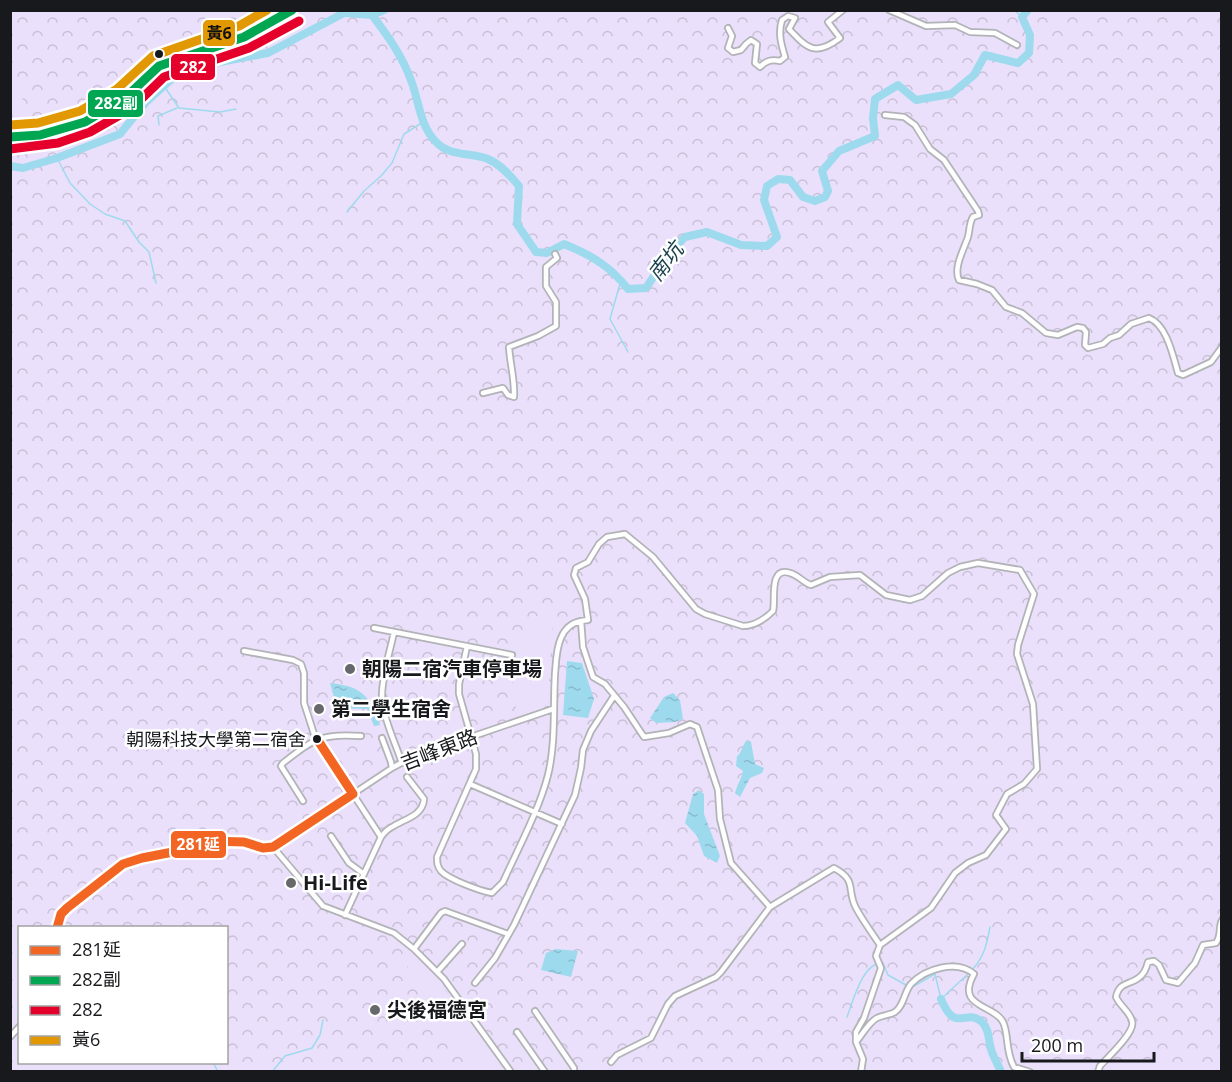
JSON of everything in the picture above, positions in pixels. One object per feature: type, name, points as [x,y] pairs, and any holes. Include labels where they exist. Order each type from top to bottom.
[{"type":"street","points":[[10,137],[27,138],[63,131],[117,104],[148,73],[159,66],[243,38],[293,10]]},
{"type":"street","points":[[728,28],[732,36],[728,48],[733,52],[741,50],[751,40],[757,44],[755,63],[760,67],[772,59],[780,61],[785,57],[780,43],[779,29],[782,20],[788,16],[795,18],[789,29],[806,47],[816,49],[833,44],[840,38],[828,22],[843,10]]},
{"type":"street","points":[[889,10],[926,26],[955,25],[970,32],[995,33],[1017,45]]},
{"type":"street","points":[[885,115],[904,117],[915,125],[930,149],[940,155],[978,211],[979,215],[972,217],[970,221],[969,234],[956,276],[958,280],[992,290],[1006,307],[1022,313],[1046,333],[1058,335],[1077,327],[1083,328],[1086,332],[1085,345],[1088,348],[1103,344],[1119,335],[1131,324],[1149,318],[1158,322],[1178,373],[1183,375],[1211,362],[1221,347]]},
{"type":"street","points":[[483,393],[502,388],[508,395],[514,397],[509,347],[556,326],[556,302],[546,286],[546,267],[557,258],[555,255]]},
{"type":"street","points":[[467,646],[459,694],[477,761],[470,784],[436,863],[443,873],[484,892],[492,892],[503,882],[548,774],[553,738],[553,709],[559,642],[570,623],[588,620],[585,598],[574,575],[576,568],[588,562],[599,544],[607,537],[625,534],[653,557],[696,609],[743,626],[764,620],[773,611],[775,582],[777,576],[784,572],[791,573],[811,585],[830,577],[860,575],[886,595],[910,600],[922,596],[948,573],[960,567],[978,563],[1020,570],[1034,594],[1017,654],[1033,704],[1037,769],[1024,784],[1007,794],[996,815],[1006,829],[986,855],[955,873],[931,908],[880,945],[876,956],[879,963],[864,1017],[856,1032],[856,1042],[863,1059],[861,1071]]},
{"type":"street","points":[[580,621],[583,647],[593,677],[604,684],[624,707],[644,737],[669,733],[690,724],[697,728],[718,790],[720,819],[731,863],[770,907]]},
{"type":"street","points":[[374,628],[512,656]]},
{"type":"street","points":[[394,632],[382,695],[384,709],[402,763]]},
{"type":"street","points":[[244,651],[293,660],[301,664],[304,673],[304,703],[317,739],[381,837]]},
{"type":"street","points":[[475,983],[495,958],[514,925],[574,795],[583,750],[591,730],[614,696]]},
{"type":"street","name":"吉峰東路","points":[[273,847],[402,763],[432,749],[553,709]]},
{"type":"street","points":[[303,801],[280,766],[317,739],[329,735],[361,736]]},
{"type":"street","points":[[382,738],[392,768]]},
{"type":"street","points":[[345,915],[381,837],[390,827],[420,812],[423,806],[424,799],[407,777]]},
{"type":"street","points":[[470,784],[562,824]]},
{"type":"street","points":[[331,836],[349,863],[364,874]]},
{"type":"street","points":[[57,926],[61,914],[67,908],[123,864],[209,842],[244,842],[262,848],[273,847],[323,906],[394,933],[414,949],[444,979],[511,1071]]},
{"type":"street","points":[[610,1062],[618,1055],[651,1038],[668,1004],[675,996],[721,972],[770,907],[834,868],[851,881],[855,906],[880,945]]},
{"type":"street","points":[[414,949],[441,913],[445,911],[508,934]]},
{"type":"street","points":[[1098,1071],[1130,1032],[1133,1024],[1116,997],[1118,989],[1143,975],[1149,962],[1154,961],[1159,964],[1166,981],[1178,983],[1195,963],[1203,945],[1218,941],[1221,936],[1221,920]]},
{"type":"street","points":[[437,972],[462,944]]},
{"type":"street","points":[[856,1042],[876,1018],[894,1013],[900,1007],[911,984],[933,971],[948,966],[968,969],[974,974],[969,982],[971,998],[980,1006],[993,1012],[1003,1022],[1008,1057],[1014,1067],[1030,1071]]},
{"type":"street","points":[[535,1011],[574,1071]]},
{"type":"street","points":[[517,1032],[545,1071]]},
{"type":"green space","points":[[10,11],[1221,11],[1221,1071],[11,1071]]},
{"type":"green space","points":[[11,76],[17,76],[30,129],[11,114]]},
{"type":"green space","points":[[537,616],[553,616],[548,697],[536,709],[518,714],[512,675],[516,649],[528,625]]},
{"type":"green space","points":[[408,951],[437,980],[457,1005],[503,1071],[474,1071],[402,957]]},
{"type":"water","points":[[567,661],[582,663],[594,699],[588,718],[563,715]]},
{"type":"water","points":[[330,683],[341,684],[363,694],[372,706],[380,725],[374,726],[367,709],[337,708]]},
{"type":"water","points":[[673,693],[680,700],[683,719],[656,723],[650,718],[664,697]]},
{"type":"water","points":[[747,740],[751,742],[755,764],[764,768],[762,773],[750,778],[740,797],[735,793],[743,771],[736,766],[737,756]]},
{"type":"water","points":[[699,790],[704,794],[704,814],[720,856],[717,863],[704,856],[697,836],[685,823],[693,794]]},
{"type":"water","points":[[556,949],[578,951],[571,977],[541,970],[546,953]]},
{"type":"waterway","points":[[10,166],[23,168],[57,158],[120,134],[146,102],[183,69],[268,53],[344,13],[372,15],[384,10]]},
{"type":"waterway","points":[[1014,10],[1022,17]]},
{"type":"waterway","name":"南坑","points":[[372,15],[400,56],[412,83],[426,129],[436,142],[448,150],[493,161],[519,186],[517,224],[536,252],[547,253],[564,244],[599,262],[628,289],[646,288],[668,255],[685,237],[707,232],[741,245],[767,246],[777,237],[764,200],[767,186],[778,179],[790,180],[803,197],[815,201],[825,197],[828,191],[822,171],[839,151],[875,136],[873,118],[875,99],[898,85],[916,100],[951,94],[974,75],[985,55],[1018,63],[1029,53],[1030,35],[1022,17],[1028,10]]},
{"type":"waterway","points":[[164,86],[179,108],[220,112],[236,109]]},
{"type":"waterway","points":[[159,125],[158,116],[177,108]]},
{"type":"waterway","points":[[347,212],[392,163],[404,134],[423,122]]},
{"type":"waterway","points":[[57,158],[70,183],[90,204],[105,214],[125,221],[149,252],[156,283]]},
{"type":"waterway","points":[[621,280],[610,319],[628,352]]},
{"type":"waterway","points":[[972,970],[984,950],[990,927]]},
{"type":"waterway","points":[[847,1017],[864,975],[876,964],[883,963],[888,975],[906,985]]},
{"type":"waterway","points":[[942,998],[969,973]]},
{"type":"waterway","points":[[911,986],[935,974],[941,999]]},
{"type":"waterway","points":[[941,999],[951,1016],[976,1018],[985,1025],[992,1052],[1001,1072]]},
{"type":"waterway","points":[[272,1072],[285,1056],[312,1048],[320,1035],[323,1020]]},
{"type":"waterway","points":[[214,1064],[218,1072]]},
{"type":"transit line","name":"黃6","points":[[10,125],[38,123],[80,111],[117,89],[153,56],[239,26],[267,10]]},
{"type":"transit line","name":"282副","points":[[10,137],[40,135],[85,122],[125,98],[159,66],[244,37],[292,10]]},
{"type":"transit line","name":"282","points":[[10,149],[58,143],[90,132],[132,108],[164,77],[249,48],[299,21]]},
{"type":"transit line","name":"281延","points":[[317,739],[353,794]]},
{"type":"transit line","name":"281延","points":[[58,926],[61,914],[67,908],[123,864],[183,850],[209,841],[244,842],[263,848],[273,847],[353,794]]},
{"type":"place","name":"朝陽二宿汽車停車場","points":[[350,669]]},
{"type":"place","name":"第二學生宿舍","points":[[319,709]]},
{"type":"place","name":"朝陽科技大學第二宿舍","points":[[317,739]]},
{"type":"place","name":"Hi-Life","points":[[291,883]]},
{"type":"place","name":"尖後福德宮","points":[[375,1010]]}]
